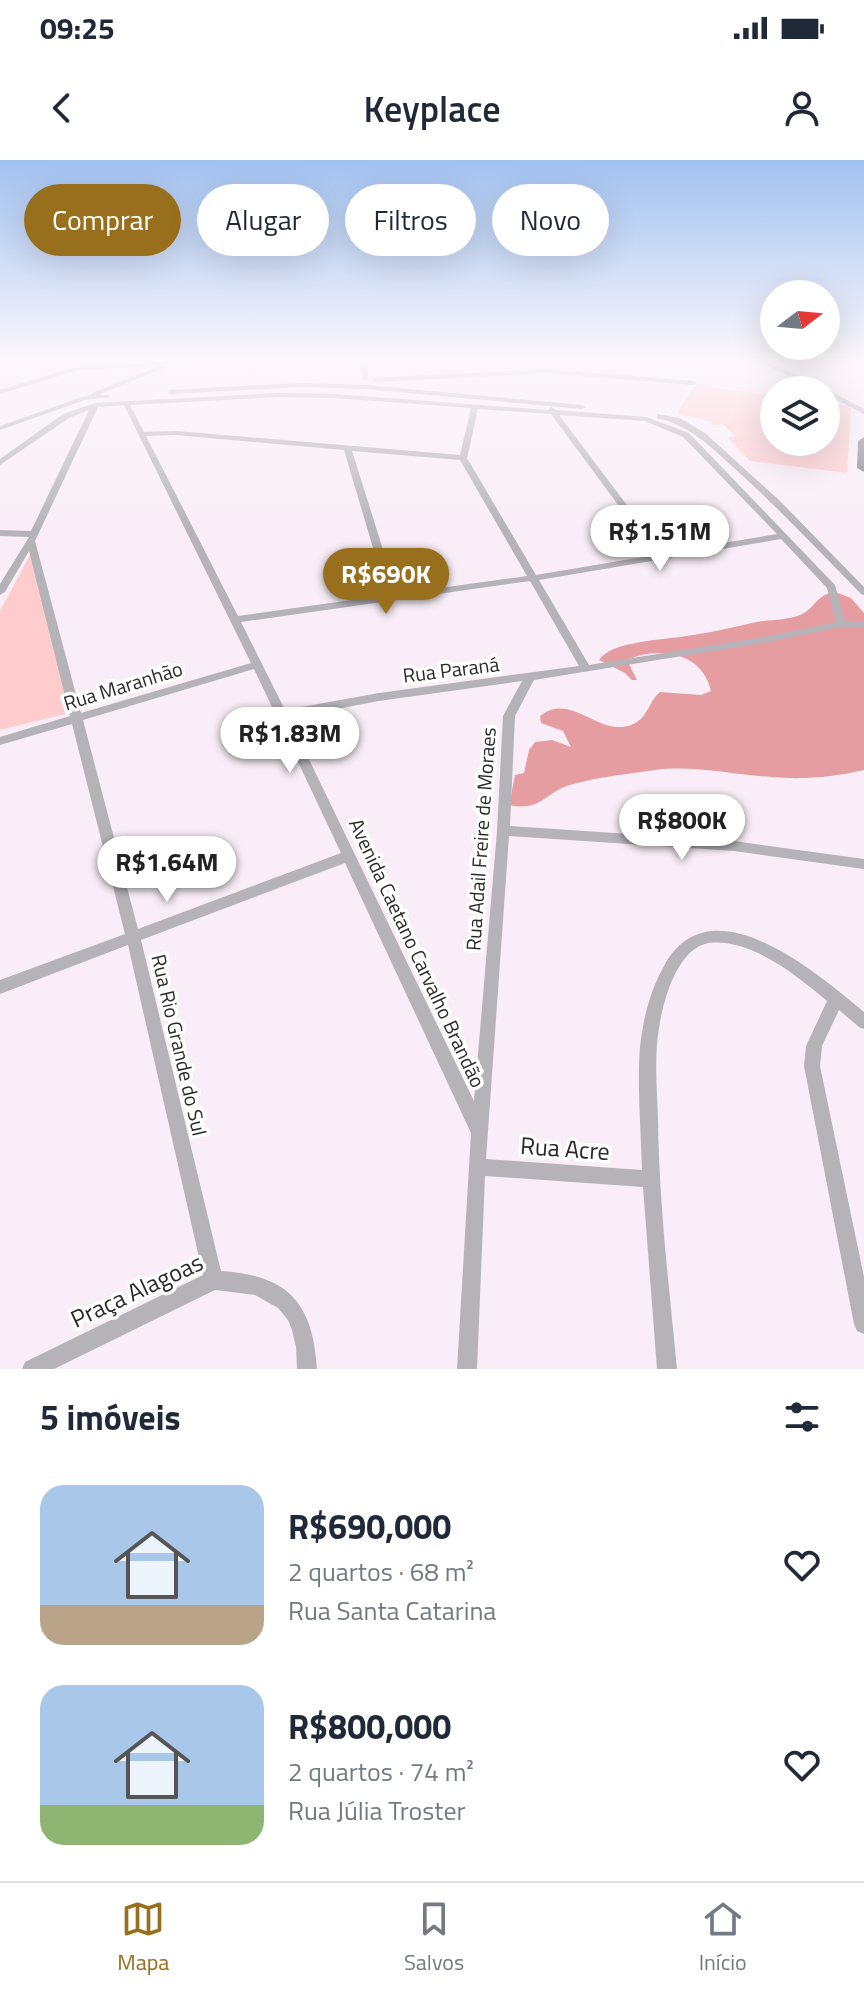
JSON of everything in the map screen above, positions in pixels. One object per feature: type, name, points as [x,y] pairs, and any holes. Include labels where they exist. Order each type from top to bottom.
[{"type":"main road","points":[[864,441],[864,468]]},
{"type":"street","points":[[0,428],[30,417]]},
{"type":"street","points":[[0,463],[64,417]]},
{"type":"street","points":[[0,592],[32,538],[89,417]]},
{"type":"street","name":"Avenida Caetano Carvalho Brandão","points":[[134,417],[282,715],[480,1133]]},
{"type":"street","points":[[472,417],[463,458],[586,669]]},
{"type":"street","points":[[557,417],[661,557]]},
{"type":"street","points":[[632,417],[646,419],[686,435],[832,587],[841,624]]},
{"type":"street","points":[[664,417],[690,427],[776,502],[864,592]]},
{"type":"street","points":[[144,434],[176,433],[463,458]]},
{"type":"street","points":[[347,448],[393,598]]},
{"type":"street","points":[[0,533],[32,538]]},
{"type":"street","points":[[233,620],[533,578],[781,536]]},
{"type":"street","name":"Rua Rio Grande do Sul","points":[[32,538],[133,937],[214,1280]]},
{"type":"street","points":[[529,678],[841,624],[864,624]]},
{"type":"street","name":"Rua Maranhão","points":[[0,741],[257,665]]},
{"type":"street","name":"Rua Paraná","points":[[282,715],[379,697],[529,678]]},
{"type":"street","name":"Rua Adail Freire de Moraes","points":[[467,1369],[477,1167],[509,716],[529,678]]},
{"type":"street","points":[[503,831],[734,846],[864,864]]},
{"type":"street","points":[[0,987],[348,856]]},
{"type":"street","points":[[667,1369],[649,1179],[649,1041],[661,989],[673,960],[685,948],[706,937],[740,940],[759,947],[836,999],[864,1022]]},
{"type":"street","points":[[836,999],[814,1046],[812,1066],[864,1324]]},
{"type":"street","name":"Rua Acre","points":[[477,1167],[649,1179]]},
{"type":"street","name":"Praça Alagoas","points":[[32,1369],[214,1280],[242,1280],[280,1297],[296,1313],[304,1328],[307,1369]]},
{"type":"shaded area","points":[[694,417],[760,417],[760,456],[840,456],[840,417],[850,417],[847,473],[750,461],[728,438],[735,436],[723,424],[712,425],[712,422]]},
{"type":"shaded area","points":[[31,553],[73,712],[0,730],[0,611]]},
{"type":"shaded area","points":[[835,592],[851,598],[864,613],[864,770],[795,778],[699,769],[655,770],[581,782],[561,788],[536,804],[509,805],[515,775],[524,773],[529,750],[535,742],[552,740],[571,747],[563,731],[541,723],[540,716],[551,710],[563,709],[619,727],[641,719],[660,692],[701,695],[711,691],[698,667],[677,655],[652,653],[627,660],[637,680],[632,680],[599,660],[605,654],[639,642],[794,617],[805,612],[823,596]]}]
